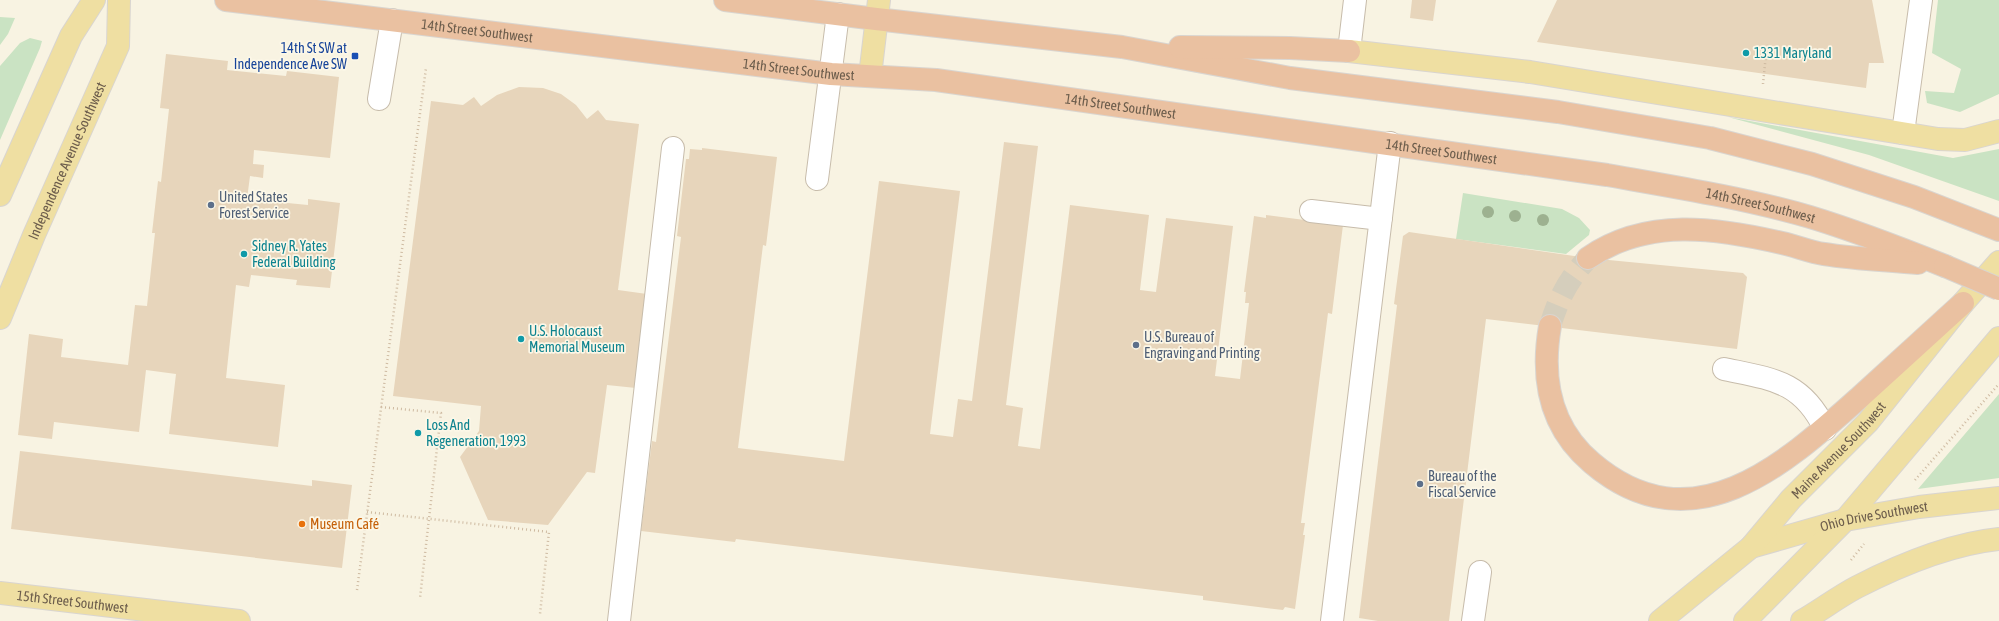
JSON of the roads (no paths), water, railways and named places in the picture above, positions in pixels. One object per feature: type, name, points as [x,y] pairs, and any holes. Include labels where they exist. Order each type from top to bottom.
[{"type":"highway","name":"14th Street Southwest","points":[[226,0],[831,74],[943,82],[1390,143],[1615,176],[1759,204],[1810,217],[1945,266],[1999,288]]},
{"type":"highway","points":[[725,0],[838,14],[877,10],[1122,47],[1290,78],[1558,112],[1710,138],[1812,164],[1858,178],[1990,226]]},
{"type":"highway","points":[[1122,47],[1290,48],[1349,51]]},
{"type":"highway","points":[[1588,258],[1602,248],[1618,240],[1648,232],[1680,228],[1710,229],[1746,235],[1822,254],[1945,266]]},
{"type":"highway","points":[[1550,326],[1546,376],[1551,398],[1564,428],[1586,458],[1600,470],[1631,488],[1643,493],[1658,497],[1686,499],[1700,498],[1726,492],[1749,482],[1805,446],[1963,303]]},
{"type":"main road","points":[[0,195],[71,36],[94,0]]},
{"type":"main road","name":"Independence Avenue Southwest","points":[[0,318],[34,235],[118,46],[119,0]]},
{"type":"main road","points":[[870,76],[877,10]]},
{"type":"main road","points":[[1349,51],[1430,59],[1538,74],[1938,139],[1965,140],[1999,131]]},
{"type":"main road","name":"Maine Avenue Southwest","points":[[1660,621],[1751,546],[1792,499],[1868,422],[1963,303],[1999,262]]},
{"type":"main road","points":[[1745,621],[1845,520],[1998,340]]},
{"type":"main road","name":"Ohio Drive Southwest","points":[[1751,546],[1845,520],[1919,507],[1999,498]]},
{"type":"main road","points":[[1802,621],[1856,588],[1903,566],[1950,550],[1999,539]]},
{"type":"main road","name":"15th Street Southwest","points":[[0,593],[240,621]]},
{"type":"street","points":[[1349,51],[1355,0]]},
{"type":"street","points":[[1903,133],[1921,0]]},
{"type":"street","points":[[817,180],[838,14]]},
{"type":"street","points":[[380,99],[392,20]]},
{"type":"street","points":[[1332,621],[1390,143]]},
{"type":"street","points":[[619,621],[672,148]]},
{"type":"street","points":[[1311,211],[1381,219]]},
{"type":"street","points":[[1724,369],[1775,380],[1800,394],[1818,414],[1825,429]]},
{"type":"street","points":[[1473,621],[1480,572]]},
{"type":"tunnel","points":[[1550,326],[1565,289],[1588,258]]},
{"type":"place","name":"1331 Maryland","points":[[1746,53]]},
{"type":"place","name":"14th St SW at Independence Ave SW","points":[[355,56]]},
{"type":"place","name":"United States Forest Service","points":[[211,205]]},
{"type":"place","name":"Sidney R. Yates Federal Building","points":[[244,254]]},
{"type":"place","name":"U.S. Holocaust Memorial Museum","points":[[521,339]]},
{"type":"place","name":"U.S. Bureau of Engraving and Printing","points":[[1136,345]]},
{"type":"place","name":"Loss And Regeneration, 1993","points":[[418,433]]},
{"type":"place","name":"Bureau of the Fiscal Service","points":[[1420,484]]},
{"type":"place","name":"Museum Café","points":[[302,524]]}]
